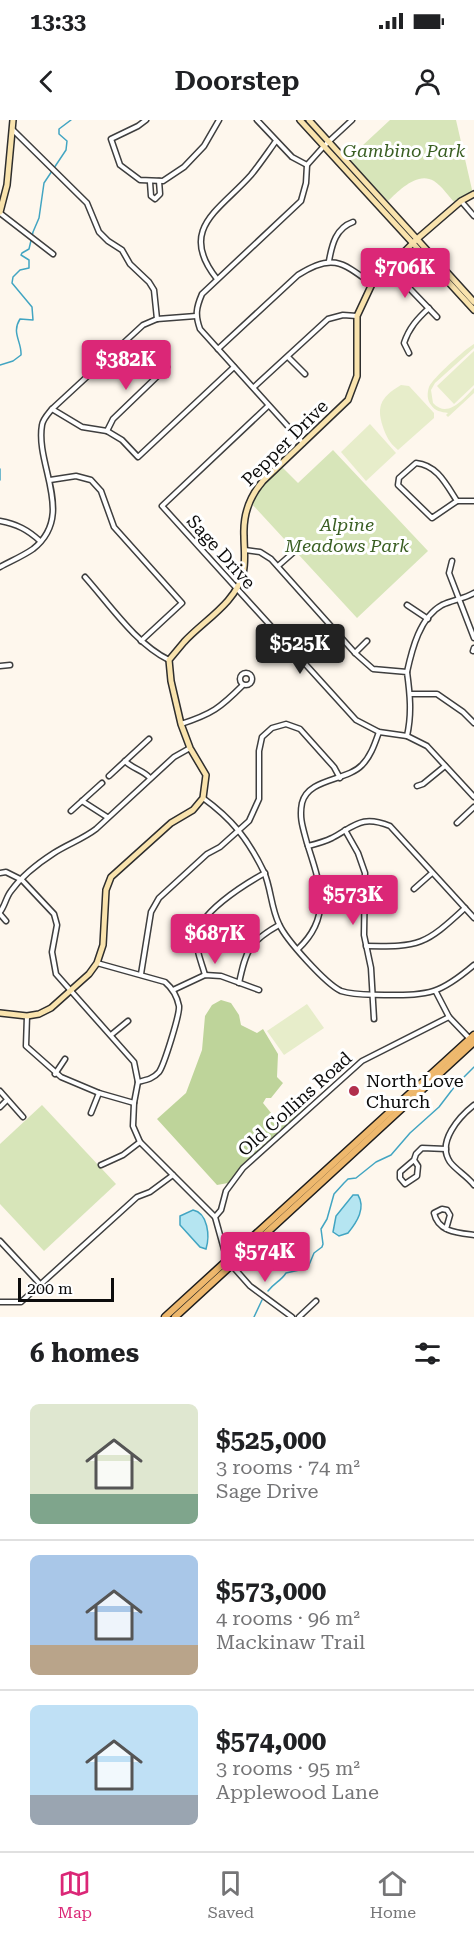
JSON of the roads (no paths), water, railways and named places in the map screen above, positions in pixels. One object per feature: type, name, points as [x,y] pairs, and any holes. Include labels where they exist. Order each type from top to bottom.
[{"type":"main road","points":[[175,1317],[229,1263],[473,1040]]},
{"type":"main road","points":[[165,1317],[229,1263]]},
{"type":"street","points":[[13,120],[7,185],[0,212],[53,254]]},
{"type":"street","points":[[146,120],[111,139],[120,165],[140,180],[150,182],[161,181],[184,168],[204,146],[219,120]]},
{"type":"street","points":[[257,120],[292,158],[307,165]]},
{"type":"street","points":[[300,120],[326,144],[474,302]]},
{"type":"street","points":[[309,120],[326,144]]},
{"type":"street","points":[[303,443],[200,329],[196,316],[197,306],[202,294],[301,201],[306,183],[307,165],[352,120]]},
{"type":"street","points":[[12,129],[87,203],[99,232],[122,250],[130,264],[149,282],[154,290],[157,319]]},
{"type":"street","points":[[217,279],[202,257],[200,235],[215,211],[251,175],[276,141]]},
{"type":"street","points":[[150,182],[151,196],[155,199],[160,194],[161,181]]},
{"type":"street","name":"Pepper Drive","points":[[169,660],[184,642],[225,604],[236,588],[243,573],[245,550],[243,535],[246,511],[254,493],[348,400],[357,376],[357,316],[372,284],[415,241],[461,201],[474,194]]},
{"type":"street","points":[[461,201],[474,216]]},
{"type":"street","points":[[329,261],[333,241],[339,231],[353,222]]},
{"type":"street","points":[[415,241],[474,310]]},
{"type":"street","points":[[218,349],[298,274],[312,265],[329,261],[349,267],[372,284]]},
{"type":"street","points":[[389,267],[437,317]]},
{"type":"street","points":[[409,353],[404,343],[408,332],[429,308]]},
{"type":"street","points":[[254,387],[327,319],[343,315],[357,316]]},
{"type":"street","points":[[0,567],[33,549],[49,531],[53,514],[50,480],[41,442],[42,422],[143,325],[157,319],[196,316]]},
{"type":"street","points":[[288,357],[305,374]]},
{"type":"street","points":[[107,431],[112,419],[167,367]]},
{"type":"street","points":[[52,410],[81,427],[107,431],[122,440],[138,457],[234,367]]},
{"type":"street","name":"Sage Drive","points":[[268,406],[162,506],[356,720],[379,732],[407,736],[427,746],[474,797]]},
{"type":"street","points":[[457,501],[442,477],[427,464],[416,464],[399,478],[398,485],[432,518],[457,501],[474,501]]},
{"type":"street","points":[[50,480],[75,476],[91,480],[101,491],[114,527],[182,603],[141,640]]},
{"type":"street","points":[[0,521],[12,523],[29,531],[40,541]]},
{"type":"street","points":[[245,550],[264,553],[278,566],[355,653],[373,669],[407,672]]},
{"type":"street","points":[[278,566],[295,551]]},
{"type":"street","points":[[452,561],[448,573],[474,638]]},
{"type":"street","points":[[0,1008],[0,1013],[27,1016],[39,1014],[51,1008],[88,974],[97,963],[103,945],[106,890],[111,877],[171,823],[194,810],[203,798],[206,775],[190,748],[181,724],[171,681],[169,660],[154,653],[85,577]]},
{"type":"street","points":[[407,736],[411,719],[407,672],[413,645],[428,619],[442,605],[474,593]]},
{"type":"street","points":[[407,605],[428,619]]},
{"type":"street","points":[[355,653],[367,640]]},
{"type":"street","points":[[0,666],[10,665]]},
{"type":"street","points":[[181,724],[201,718],[222,706],[243,685]]},
{"type":"street","points":[[410,694],[437,694],[463,712],[474,723]]},
{"type":"street","points":[[141,974],[151,912],[159,898],[207,854],[220,847],[249,821],[259,799],[259,751],[262,737],[272,728],[286,724],[300,729],[334,767],[340,778]]},
{"type":"street","points":[[298,949],[309,939],[319,921],[321,901],[316,872],[300,817],[303,799],[312,788],[349,775],[362,765],[371,752],[379,732]]},
{"type":"street","points":[[109,776],[149,739]]},
{"type":"street","points":[[6,921],[0,913],[10,892],[22,880],[52,854],[83,838],[174,757],[190,748]]},
{"type":"street","points":[[125,761],[150,778]]},
{"type":"street","points":[[417,786],[423,784],[445,766]]},
{"type":"street","points":[[71,811],[102,783]]},
{"type":"street","points":[[203,798],[224,814],[240,831],[265,873],[279,925],[328,982],[340,990],[355,994],[415,995],[436,992],[458,979],[474,965]]},
{"type":"street","points":[[82,801],[107,817]]},
{"type":"street","points":[[457,823],[474,807]]},
{"type":"street","points":[[308,846],[329,840],[359,822],[376,820],[390,826],[474,918]]},
{"type":"street","points":[[345,830],[358,853],[365,873],[364,935],[371,968],[374,1019]]},
{"type":"street","points":[[0,873],[6,872],[22,880],[54,914],[57,925],[52,960],[56,974],[134,1062],[138,1082],[133,1126],[140,1142],[215,1217],[229,1263],[250,1286],[292,1317]]},
{"type":"street","points":[[205,975],[196,938],[203,919],[243,885],[265,873]]},
{"type":"street","points":[[414,888],[432,873]]},
{"type":"street","points":[[366,946],[417,944],[437,933],[465,908]]},
{"type":"street","points":[[239,983],[244,958],[258,937],[279,925]]},
{"type":"street","points":[[97,963],[165,982],[173,990],[180,1008],[164,1063],[150,1080],[138,1082]]},
{"type":"street","points":[[173,990],[205,975],[221,976],[259,990]]},
{"type":"street","points":[[436,992],[448,1017],[473,1040]]},
{"type":"street","points":[[27,1016],[26,1046],[55,1074],[99,1093],[134,1103]]},
{"type":"street","name":"Old Collins Road","points":[[215,1217],[221,1210],[226,1191],[243,1168],[362,1061],[448,1017]]},
{"type":"street","points":[[111,1035],[128,1021]]},
{"type":"street","points":[[55,1074],[65,1059]]},
{"type":"street","points":[[0,1091],[23,1117]]},
{"type":"street","points":[[91,1113],[99,1093]]},
{"type":"street","points":[[0,1107],[7,1100]]},
{"type":"street","points":[[474,1106],[458,1122],[448,1139],[446,1149],[449,1161],[474,1185]]},
{"type":"street","points":[[101,1165],[123,1155],[140,1142]]},
{"type":"street","points":[[414,1160],[418,1166],[417,1176],[405,1184],[400,1178],[400,1172],[414,1160],[422,1148],[446,1149]]},
{"type":"street","points":[[0,1302],[21,1302],[137,1197],[150,1192],[173,1175]]},
{"type":"street","points":[[446,1229],[450,1215],[447,1210],[442,1209],[434,1213],[435,1220],[446,1229],[455,1233],[474,1235]]},
{"type":"street","points":[[0,1241],[40,1284]]},
{"type":"street","points":[[299,1317],[316,1301]]},
{"type":"water","points":[[353,1195],[358,1195],[361,1210],[348,1233],[339,1236],[333,1232],[336,1216]]},
{"type":"water","points":[[193,1210],[202,1216],[207,1226],[206,1249],[200,1247],[180,1225],[180,1216]]},
{"type":"waterway","points":[[0,365],[13,361],[21,355],[16,329],[20,319],[33,320],[32,307],[12,283],[13,277],[20,270],[29,268],[29,260],[21,255],[29,249],[39,218],[44,183],[66,150],[67,141],[59,134],[59,129],[71,120]]},
{"type":"waterway","points":[[0,469],[0,480]]},
{"type":"waterway","points":[[268,1291],[286,1273],[304,1269],[309,1265],[314,1253],[322,1247],[321,1229],[327,1219],[334,1194],[344,1183],[348,1179],[356,1178],[376,1162],[391,1155],[410,1133],[439,1107],[474,1067]]},
{"type":"waterway","points":[[254,1317],[262,1300]]},
{"type":"place","name":"North Love Church","points":[[354,1091]]},
{"type":"park label","name":"Gambino Park","points":[[404,151]]},
{"type":"park label","name":"Alpine Meadows Park","points":[[347,535]]}]
